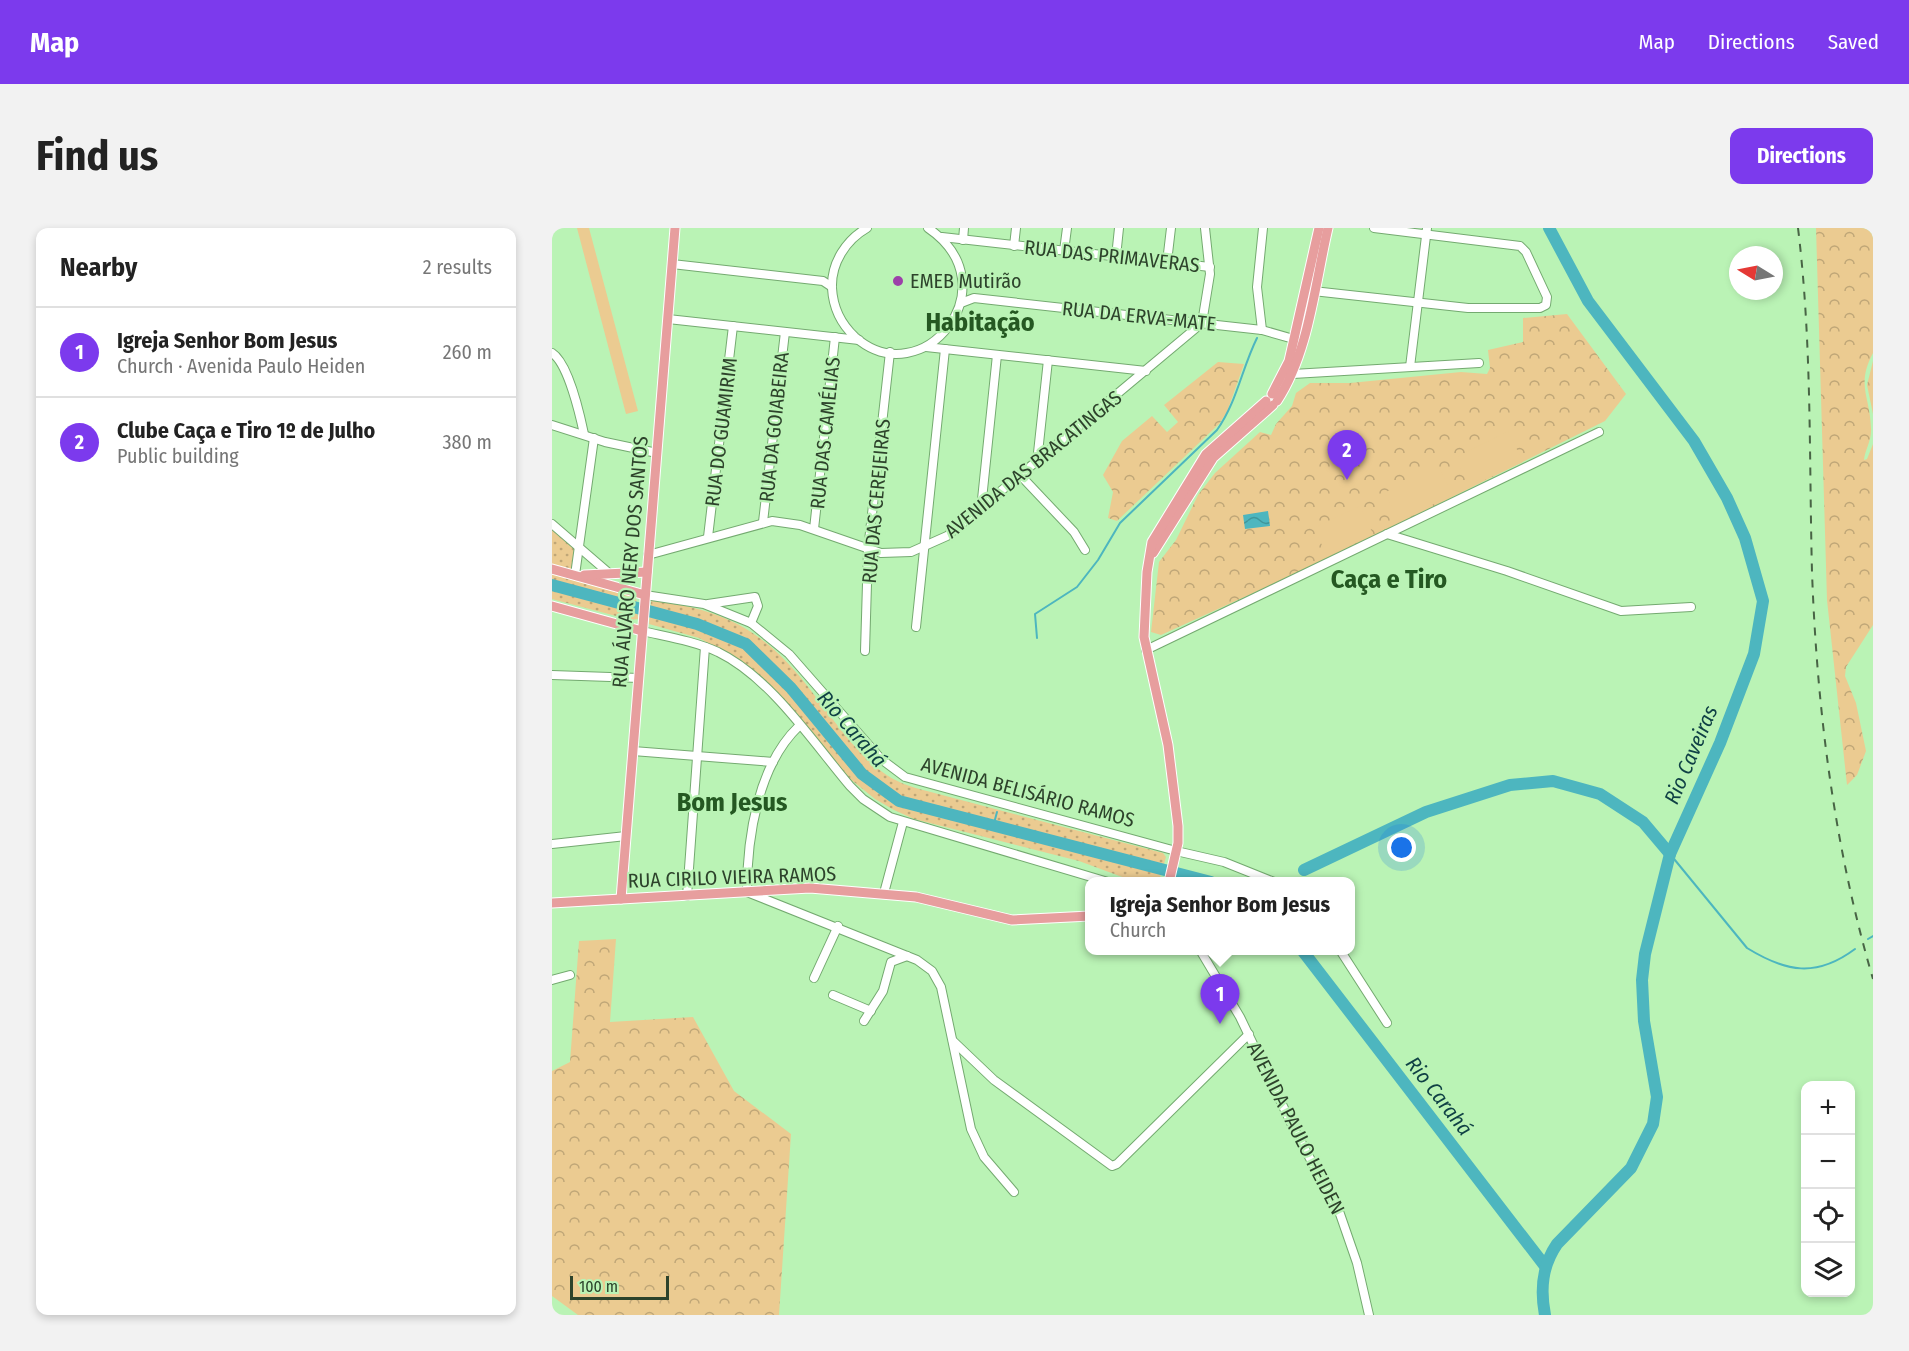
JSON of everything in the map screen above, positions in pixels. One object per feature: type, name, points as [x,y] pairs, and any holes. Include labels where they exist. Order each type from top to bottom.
[{"type":"main road","name":"RUA ÁLVARO NERY DOS SANTOS","points":[[621,899],[675,228]]},
{"type":"main road","points":[[1170,877],[1176,855],[1178,826],[1171,764],[1146,650],[1143,617],[1149,561],[1210,462],[1272,400],[1293,375],[1319,228]]},
{"type":"main road","points":[[1272,400],[1298,340],[1313,291],[1328,228]]},
{"type":"main road","name":"AVENIDA BELISÁRIO RAMOS","points":[[552,568],[645,597]]},
{"type":"main road","points":[[575,575],[647,572]]},
{"type":"main road","points":[[552,606],[642,631]]},
{"type":"main road","name":"RUA CIRILO VIEIRA RAMOS","points":[[552,903],[810,888],[923,898],[1012,920],[1085,916]]},
{"type":"street","points":[[863,228],[841,254],[833,276],[832,287],[837,311],[846,327],[859,340],[874,348],[890,352],[924,347],[1146,371]]},
{"type":"street","points":[[924,347],[944,334],[957,314],[963,290],[962,271],[954,252],[942,237],[928,228]]},
{"type":"street","points":[[963,240],[964,228]]},
{"type":"street","points":[[1014,246],[1016,228]]},
{"type":"street","points":[[1064,251],[1067,228]]},
{"type":"street","points":[[1116,257],[1119,228]]},
{"type":"street","points":[[1167,262],[1171,228]]},
{"type":"street","points":[[1202,323],[1210,267],[1205,228]]},
{"type":"street","points":[[1262,330],[1257,287],[1263,228]]},
{"type":"street","points":[[1313,291],[1479,309],[1540,308],[1546,305],[1547,297],[1526,252],[1520,246],[1426,231],[1374,228]]},
{"type":"street","points":[[1410,367],[1426,231]]},
{"type":"street","name":"RUA DAS PRIMAVERAS","points":[[942,237],[1210,267]]},
{"type":"street","points":[[672,264],[823,281],[832,287]]},
{"type":"street","points":[[823,281],[833,276]]},
{"type":"street","name":"RUA DA ERVA-MATE","points":[[963,290],[974,298]]},
{"type":"street","name":"RUA DA ERVA-MATE","points":[[961,303],[974,298],[1202,323],[1262,330],[1298,340]]},
{"type":"street","points":[[668,319],[859,340]]},
{"type":"street","name":"AVENIDA DAS BRACATINGAS","points":[[648,555],[763,522],[790,522],[868,550],[895,554],[924,548],[948,536],[1202,323]]},
{"type":"street","name":"RUA DO GUAMIRIM","points":[[708,537],[733,326]]},
{"type":"street","name":"RUA DA GOIABEIRA","points":[[763,522],[785,332]]},
{"type":"street","name":"RUA DAS CAMÉLIAS","points":[[814,529],[836,337]]},
{"type":"street","points":[[916,627],[945,349]]},
{"type":"street","name":"RUA DAS CEREJEIRAS","points":[[865,651],[868,550],[890,352]]},
{"type":"street","points":[[552,353],[560,362],[576,402],[584,434]]},
{"type":"street","points":[[981,509],[997,355]]},
{"type":"street","points":[[1037,462],[1048,360]]},
{"type":"street","points":[[1293,375],[1479,363]]},
{"type":"street","points":[[552,424],[594,438],[657,453]]},
{"type":"street","points":[[1146,650],[1599,432]]},
{"type":"street","points":[[575,575],[594,438]]},
{"type":"street","points":[[1021,476],[1074,532],[1085,550]]},
{"type":"street","points":[[552,524],[610,574]]},
{"type":"street","points":[[1387,534],[1507,570],[1621,611],[1691,608]]},
{"type":"street","name":"AVENIDA BELISÁRIO RAMOS","points":[[645,597],[704,604],[751,623],[789,654],[881,759],[905,777],[1176,855],[1224,862],[1262,877]]},
{"type":"street","points":[[704,604],[755,597],[758,606],[751,623]]},
{"type":"street","points":[[642,631],[705,647],[725,656],[755,677],[863,799],[876,809],[903,822],[1091,877]]},
{"type":"street","points":[[687,896],[705,647]]},
{"type":"street","points":[[552,675],[639,678]]},
{"type":"street","points":[[799,726],[782,744],[773,762],[754,821],[749,850],[747,892],[838,926],[907,956],[924,964],[937,978],[965,1110],[976,1143],[996,1174],[1014,1192]]},
{"type":"street","points":[[633,751],[773,762]]},
{"type":"street","points":[[884,893],[903,822]]},
{"type":"street","points":[[552,844],[626,836]]},
{"type":"street","points":[[814,978],[838,926]]},
{"type":"street","name":"AVENIDA PAULO HEIDEN","points":[[1202,955],[1249,1034],[1293,1127],[1340,1214],[1357,1263],[1369,1315]]},
{"type":"street","points":[[1343,955],[1387,1023]]},
{"type":"street","points":[[864,1021],[883,991],[891,962],[907,956]]},
{"type":"street","points":[[552,980],[570,975]]},
{"type":"street","points":[[833,995],[870,1011]]},
{"type":"street","points":[[952,1041],[994,1080],[1112,1166],[1118,1164],[1249,1034]]},
{"type":"green space","points":[[577,228],[589,228],[638,411],[626,414]]},
{"type":"green space","points":[[1816,228],[1873,228],[1873,353],[1865,374],[1871,432],[1864,460],[1867,459],[1873,444],[1873,625],[1846,667],[1845,676],[1856,703],[1866,751],[1857,775],[1847,785],[1827,600]]},
{"type":"green space","points":[[1567,314],[1626,394],[1605,421],[1328,559],[1161,635],[1151,632],[1159,562],[1176,540],[1198,495],[1215,473],[1260,432],[1271,435],[1276,424],[1292,406],[1296,393],[1310,383],[1350,383],[1461,372],[1487,374],[1490,368],[1488,350],[1523,342],[1523,318]]},
{"type":"green space","points":[[1873,361],[1873,414],[1867,385]]},
{"type":"green space","points":[[1218,362],[1244,364],[1227,412],[1219,424],[1117,521],[1108,518],[1113,492],[1103,475],[1122,441],[1152,416],[1167,432],[1178,422],[1164,405]]},
{"type":"green space","points":[[1508,431],[1523,462],[1470,487],[1455,458]]},
{"type":"green space","points":[[1438,466],[1453,495],[1400,520],[1384,493]]},
{"type":"green space","points":[[1360,506],[1373,534],[1328,558],[1314,528]]},
{"type":"green space","points":[[552,524],[579,546],[575,575],[552,569]]},
{"type":"green space","points":[[552,572],[636,597],[638,619],[631,620],[552,599]]},
{"type":"green space","points":[[651,601],[682,605],[725,618],[752,633],[781,656],[850,741],[865,757],[892,778],[921,789],[1163,853],[1166,857],[1160,877],[1122,877],[1079,861],[914,819],[894,810],[875,799],[849,778],[772,688],[743,662],[699,638],[649,624]]},
{"type":"green space","points":[[616,939],[610,1022],[693,1017],[734,1091],[791,1134],[779,1315],[578,1315],[552,1296],[552,1071],[570,1062],[579,941]]},
{"type":"water","points":[[1268,511],[1270,526],[1245,529],[1243,515]]},
{"type":"waterway","name":"Rio Caveiras","points":[[1545,1315],[1544,1278],[1552,1252],[1557,1244],[1631,1168],[1653,1124],[1657,1097],[1644,1021],[1642,980],[1645,954],[1670,854],[1720,743],[1754,654],[1763,601],[1745,538],[1727,498],[1694,441],[1588,301],[1549,228]]},
{"type":"waterway","points":[[1037,638],[1035,614],[1077,587],[1098,560],[1120,523],[1217,430],[1230,408],[1257,338]]},
{"type":"waterway","name":"Rio Carahá","points":[[552,585],[697,624],[746,644],[791,688],[862,774],[899,801],[1192,877]]},
{"type":"waterway","points":[[1304,870],[1426,812],[1510,785],[1553,781],[1600,794],[1643,822],[1670,854]]},
{"type":"waterway","points":[[993,827],[997,812]]},
{"type":"waterway","points":[[1670,854],[1747,948],[1761,956],[1788,967],[1814,968],[1841,958],[1855,949]]},
{"type":"waterway","points":[[1868,939],[1873,936]]},
{"type":"waterway","name":"Rio Carahá","points":[[1306,955],[1545,1266]]},
{"type":"railway","points":[[1798,228],[1808,357],[1814,624],[1823,726],[1848,879],[1873,979]]},
{"type":"place","name":"EMEB Mutirão","points":[[898,281]]},
{"type":"place","name":"Clube Caça e Tiro 1º de Julho","points":[[1347,480]]},
{"type":"place","name":"Igreja Senhor Bom Jesus","points":[[1220,1024]]},
{"type":"district","name":"Habitação","points":[[980,322]]},
{"type":"district","name":"Caça e Tiro","points":[[1389,579]]},
{"type":"district","name":"Bom Jesus","points":[[732,802]]}]
